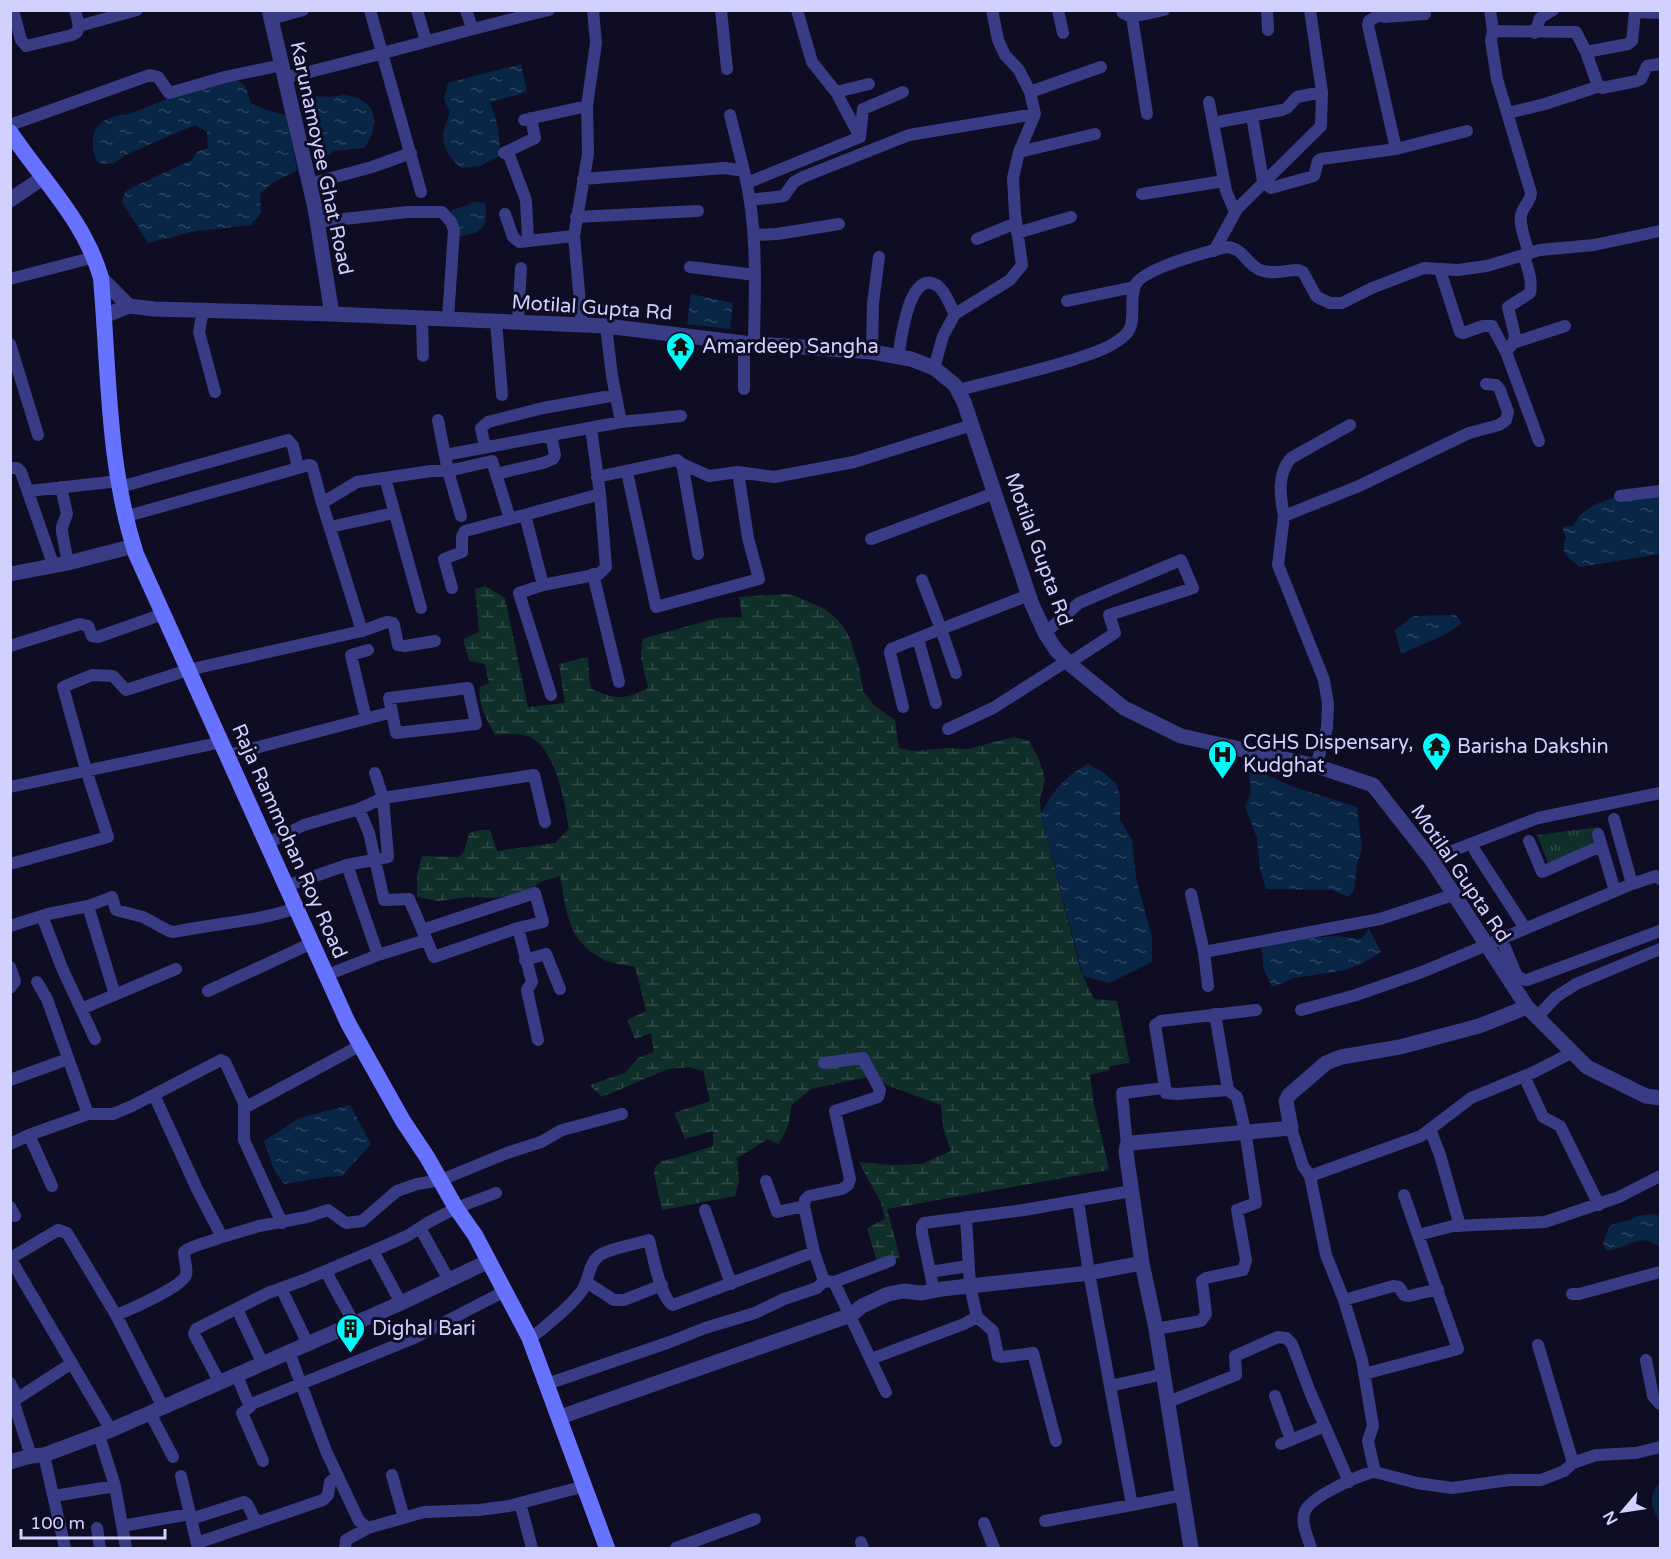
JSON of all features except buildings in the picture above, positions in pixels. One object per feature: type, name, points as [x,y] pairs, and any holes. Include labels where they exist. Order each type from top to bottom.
[{"type":"main road","name":"Raja Rammohan Roy Road","points":[[10,132],[81,230],[95,257],[101,278],[111,428],[124,517],[134,546],[348,1023],[403,1121],[475,1235],[530,1339],[607,1548]]},
{"type":"street","points":[[13,10],[19,35],[26,46],[77,32],[79,26],[75,10]]},
{"type":"street","points":[[79,26],[108,14],[137,10]]},
{"type":"street","points":[[270,14],[303,10]]},
{"type":"street","points":[[370,10],[421,192]]},
{"type":"street","points":[[417,10],[426,41]]},
{"type":"street","points":[[466,10],[472,28]]},
{"type":"street","points":[[10,125],[150,75],[158,77],[169,93],[225,77],[283,71],[382,54],[472,28],[549,10]]},
{"type":"street","points":[[582,325],[574,236],[588,154],[587,106],[596,43],[593,10]]},
{"type":"street","points":[[721,10],[727,69]]},
{"type":"street","points":[[797,10],[812,62],[836,92],[860,137]]},
{"type":"street","points":[[934,368],[942,336],[955,314],[1016,274],[1022,265],[1013,178],[1019,152],[1035,114],[1030,92],[1019,70],[1005,55],[998,40],[992,10]]},
{"type":"street","points":[[1058,10],[1063,33]]},
{"type":"street","points":[[1147,114],[1127,14],[1164,10]]},
{"type":"street","points":[[1267,10],[1268,30]]},
{"type":"street","points":[[1214,251],[1235,212],[1263,181],[1321,126],[1322,92],[1310,10]]},
{"type":"street","points":[[1490,10],[1493,31],[1491,40],[1497,79],[1531,193],[1531,198],[1523,208],[1520,218],[1531,287],[1530,293],[1508,307],[1515,336],[1510,348]]},
{"type":"street","points":[[1535,33],[1540,18],[1553,10]]},
{"type":"street","points":[[1586,52],[1628,44],[1632,41],[1635,12],[1660,13]]},
{"type":"street","points":[[1396,149],[1368,25],[1378,13],[1384,17],[1425,14]]},
{"type":"street","name":"Karunamoyee Ghat Road","points":[[270,14],[317,222],[332,314]]},
{"type":"street","points":[[1493,31],[1576,32],[1600,86]]},
{"type":"street","points":[[1508,113],[1600,86],[1637,81],[1641,79],[1647,66],[1660,64]]},
{"type":"street","points":[[1030,92],[1101,67]]},
{"type":"street","points":[[836,92],[869,84]]},
{"type":"street","points":[[860,137],[863,109],[903,92]]},
{"type":"street","points":[[1213,123],[1282,110],[1297,97],[1322,92]]},
{"type":"street","points":[[1209,102],[1224,181],[1235,212]]},
{"type":"street","points":[[528,240],[526,200],[507,154],[535,138],[528,119],[587,106]]},
{"type":"street","points":[[750,200],[784,196],[794,182],[803,177],[909,135],[1035,114]]},
{"type":"street","points":[[730,115],[746,177],[754,235],[755,275],[744,389]]},
{"type":"street","points":[[1252,116],[1263,181],[1268,187],[1274,188],[1314,176],[1321,159],[1396,149],[1467,131]]},
{"type":"street","points":[[1019,152],[1095,134]]},
{"type":"street","points":[[583,179],[725,168],[746,177],[860,137]]},
{"type":"street","points":[[309,184],[372,167],[411,153]]},
{"type":"street","points":[[10,200],[44,177]]},
{"type":"street","points":[[1142,194],[1224,181]]},
{"type":"street","points":[[576,217],[698,211]]},
{"type":"street","points":[[317,222],[407,212],[442,212],[451,222],[454,230],[448,319]]},
{"type":"street","points":[[505,214],[516,240],[574,236]]},
{"type":"street","points":[[977,239],[1071,217]]},
{"type":"street","points":[[754,235],[800,231],[839,224]]},
{"type":"street","points":[[1068,301],[1134,286],[1146,274],[1214,251],[1233,247],[1257,269],[1303,272],[1316,296],[1330,303],[1342,303],[1372,288],[1424,268],[1440,270],[1487,266],[1540,250],[1594,244],[1660,231]]},
{"type":"street","points":[[10,279],[95,257]]},
{"type":"street","points":[[872,352],[873,303],[879,257]]},
{"type":"street","points":[[690,267],[755,275]]},
{"type":"street","points":[[518,322],[521,268]]},
{"type":"street","points":[[1440,270],[1460,332],[1468,332],[1489,325],[1510,348],[1539,441]]},
{"type":"street","points":[[101,278],[129,306],[104,316]]},
{"type":"street","points":[[898,357],[909,304],[916,289],[923,284],[937,286],[955,314]]},
{"type":"street","points":[[958,390],[1050,367],[1088,355],[1119,341],[1129,332],[1134,308],[1134,286]]},
{"type":"street","name":"Motilal Gupta Rd","points":[[129,306],[154,309],[606,326],[749,343],[872,352],[911,358],[934,368],[955,385],[964,402],[1029,595],[1045,633],[1068,662],[1124,708],[1181,736],[1316,766],[1373,785],[1431,859],[1485,946],[1532,1012],[1587,1067],[1646,1096],[1660,1098]]},
{"type":"street","points":[[202,310],[198,332],[215,392]]},
{"type":"street","points":[[422,318],[423,356]]},
{"type":"street","points":[[496,321],[502,395]]},
{"type":"street","points":[[606,326],[621,422]]},
{"type":"street","points":[[1510,348],[1565,326]]},
{"type":"street","points":[[10,344],[38,435]]},
{"type":"street","points":[[1284,516],[1359,486],[1469,433],[1499,425],[1506,420],[1508,412],[1500,390],[1496,385],[1486,384]]},
{"type":"street","points":[[485,447],[481,428],[488,422],[543,408],[616,395]]},
{"type":"street","points":[[445,455],[621,422],[681,416]]},
{"type":"street","points":[[438,420],[448,471],[461,516]]},
{"type":"street","points":[[597,477],[677,460],[709,476],[738,472],[774,477],[854,462],[972,425]]},
{"type":"street","points":[[1316,766],[1327,728],[1328,704],[1324,680],[1278,565],[1284,516],[1281,477],[1291,458],[1350,425]]},
{"type":"street","points":[[551,695],[519,592],[602,572],[606,567],[600,494],[591,428]]},
{"type":"street","points":[[496,474],[553,459],[555,455],[551,435]]},
{"type":"street","points":[[28,491],[119,484],[288,440],[293,446],[298,467]]},
{"type":"street","points":[[322,502],[357,482],[448,471],[492,461],[510,519]]},
{"type":"street","points":[[682,464],[698,554]]},
{"type":"street","points":[[124,517],[298,467],[312,466],[362,631]]},
{"type":"street","points":[[10,468],[17,468],[21,472],[61,564]]},
{"type":"street","points":[[627,472],[656,607],[759,579],[748,538],[738,472]]},
{"type":"street","points":[[385,478],[421,608]]},
{"type":"street","points":[[61,487],[67,514],[62,526],[61,564]]},
{"type":"street","points":[[1620,496],[1660,491]]},
{"type":"street","points":[[871,539],[995,493]]},
{"type":"street","points":[[452,588],[444,559],[462,552],[462,536],[465,531],[600,494]]},
{"type":"street","points":[[330,527],[394,513]]},
{"type":"street","points":[[525,515],[543,585]]},
{"type":"street","points":[[10,574],[134,546]]},
{"type":"street","points":[[948,729],[993,708],[1115,633],[1109,615],[1193,588],[1181,560],[1078,603],[1045,633]]},
{"type":"street","points":[[593,574],[619,682]]},
{"type":"street","points":[[922,580],[956,673]]},
{"type":"street","points":[[903,707],[890,652],[897,646],[1029,595]]},
{"type":"street","points":[[10,646],[80,624],[88,626],[92,636],[98,637],[163,614]]},
{"type":"street","points":[[10,864],[108,837],[86,770],[63,687],[92,675],[113,676],[126,690],[188,670],[362,631],[387,622],[393,623],[398,645],[435,642]]},
{"type":"street","points":[[918,639],[936,703]]},
{"type":"street","points":[[366,719],[351,655],[368,650]]},
{"type":"street","points":[[468,688],[476,724],[396,733],[392,712],[389,698],[468,688]]},
{"type":"street","points":[[10,787],[86,770],[225,748],[392,712]]},
{"type":"street","points":[[286,886],[347,865],[388,857],[382,798],[375,773]]},
{"type":"street","points":[[266,844],[304,825],[359,809],[382,798],[534,775],[546,822]]},
{"type":"street","points":[[1431,859],[1538,818],[1660,793]]},
{"type":"street","points":[[327,975],[424,934],[535,893],[543,922],[518,928],[434,957],[424,934],[409,899],[384,900],[369,833],[359,809]]},
{"type":"street","points":[[1614,819],[1632,884]]},
{"type":"street","points":[[1528,841],[1542,872],[1599,840],[1615,891]]},
{"type":"street","points":[[1475,851],[1525,928]]},
{"type":"street","points":[[347,865],[378,955]]},
{"type":"street","points":[[1301,1010],[1356,995],[1411,976],[1632,884],[1656,876],[1660,879]]},
{"type":"street","points":[[1191,894],[1209,986]]},
{"type":"street","points":[[1204,952],[1380,919],[1453,895]]},
{"type":"street","points":[[10,926],[88,906],[112,897],[116,910],[143,917],[174,932],[259,919],[296,908]]},
{"type":"street","points":[[88,906],[115,995]]},
{"type":"street","points":[[42,916],[94,1039]]},
{"type":"street","points":[[518,928],[532,982],[527,990],[538,1040]]},
{"type":"street","points":[[1501,938],[1517,976],[1522,980],[1527,980],[1660,931]]},
{"type":"street","points":[[208,991],[312,943]]},
{"type":"street","points":[[1375,1472],[1368,1441],[1373,1426],[1362,1360],[1344,1300],[1326,1255],[1310,1176],[1303,1166],[1291,1128],[1286,1101],[1289,1095],[1326,1063],[1341,1057],[1400,1047],[1532,1012],[1576,984],[1660,949]]},
{"type":"street","points":[[525,960],[546,954],[560,988]]},
{"type":"street","points":[[10,967],[15,981],[10,988]]},
{"type":"street","points":[[81,1009],[176,969]]},
{"type":"street","points":[[38,982],[47,999],[88,1114]]},
{"type":"street","points":[[1156,1329],[1201,1321],[1206,1314],[1202,1281],[1206,1278],[1244,1270],[1246,1266],[1237,1210],[1256,1203],[1237,1097],[1228,1090],[1166,1093],[1155,1024],[1161,1021],[1256,1010]]},
{"type":"street","points":[[1215,1014],[1228,1090]]},
{"type":"street","points":[[244,1103],[248,1106],[254,1104],[361,1045]]},
{"type":"street","points":[[1310,1176],[1421,1136],[1471,1098],[1524,1076],[1572,1052]]},
{"type":"street","points":[[824,1063],[863,1058],[880,1090],[880,1094],[866,1102],[835,1111],[850,1179],[848,1185],[842,1189],[809,1196],[804,1206],[814,1252],[829,1282],[851,1315],[886,1392]]},
{"type":"street","points":[[10,1080],[68,1059]]},
{"type":"street","points":[[10,1144],[88,1114],[113,1114],[221,1060],[225,1062],[244,1103],[244,1140],[282,1223]]},
{"type":"street","points":[[1524,1076],[1543,1117],[1557,1123],[1566,1136],[1599,1205]]},
{"type":"street","points":[[1164,1088],[1122,1093],[1131,1191],[1142,1263],[1164,1374],[1191,1548]]},
{"type":"street","points":[[154,1095],[222,1237]]},
{"type":"street","points":[[116,1315],[152,1299],[182,1281],[187,1274],[184,1252],[188,1248],[259,1226],[282,1223],[328,1210],[346,1223],[362,1221],[397,1191],[417,1184],[441,1180],[541,1142],[562,1130],[622,1114]]},
{"type":"street","points":[[1127,1146],[1131,1143],[1291,1128]]},
{"type":"street","points":[[1430,1129],[1443,1164],[1460,1226]]},
{"type":"street","points":[[29,1135],[52,1186]]},
{"type":"street","points":[[1418,1235],[1460,1226],[1545,1222],[1599,1205],[1644,1186],[1660,1176]]},
{"type":"street","points":[[766,1181],[777,1212],[804,1206]]},
{"type":"street","points":[[934,1291],[922,1226],[924,1223],[1024,1210],[1131,1191]]},
{"type":"street","points":[[220,1383],[194,1334],[195,1331],[282,1288],[326,1272],[407,1236],[456,1208],[496,1193]]},
{"type":"street","points":[[1364,1374],[1458,1349],[1404,1195]]},
{"type":"street","points":[[1078,1201],[1132,1505]]},
{"type":"street","points":[[705,1210],[731,1284]]},
{"type":"street","points":[[966,1217],[970,1286],[977,1317],[993,1331],[998,1356],[1033,1353],[1056,1441]]},
{"type":"street","points":[[420,1228],[449,1280]]},
{"type":"street","points":[[126,1548],[105,1432],[72,1363],[11,1258],[58,1230],[67,1233],[116,1315],[173,1457]]},
{"type":"street","points":[[530,1339],[565,1310],[582,1292],[589,1270],[599,1256],[649,1240],[667,1302],[673,1305],[814,1252]]},
{"type":"street","points":[[373,1251],[401,1303]]},
{"type":"street","points":[[10,1462],[105,1432],[401,1303],[489,1261]]},
{"type":"street","points":[[547,1384],[705,1328],[755,1313],[784,1299],[891,1261]]},
{"type":"street","points":[[560,1417],[851,1315],[862,1306],[888,1294],[904,1291],[922,1293],[1142,1263]]},
{"type":"street","points":[[930,1272],[969,1266]]},
{"type":"street","points":[[326,1272],[354,1323]]},
{"type":"street","points":[[1572,1293],[1579,1294],[1660,1272]]},
{"type":"street","points":[[586,1282],[614,1300],[624,1300],[662,1285]]},
{"type":"street","points":[[1344,1300],[1393,1286],[1399,1287],[1404,1295],[1409,1296],[1438,1289]]},
{"type":"street","points":[[282,1288],[308,1344]]},
{"type":"street","points":[[263,1461],[242,1413],[250,1407],[249,1405],[414,1338],[505,1291]]},
{"type":"street","points":[[237,1309],[263,1364]]},
{"type":"street","points":[[871,1359],[977,1317]]},
{"type":"street","points":[[1168,1402],[1236,1376],[1235,1356],[1278,1337],[1286,1338],[1292,1344],[1348,1482]]},
{"type":"street","points":[[1538,1345],[1573,1463]]},
{"type":"street","points":[[289,1352],[338,1476],[359,1521],[368,1528]]},
{"type":"street","points":[[1646,1360],[1653,1396],[1660,1404]]},
{"type":"street","points":[[14,1400],[72,1363]]},
{"type":"street","points":[[1110,1386],[1164,1374]]},
{"type":"street","points":[[237,1376],[249,1405]]},
{"type":"street","points":[[10,1383],[14,1400],[54,1496],[65,1548]]},
{"type":"street","points":[[1275,1396],[1286,1442],[1325,1426]]},
{"type":"street","points":[[1311,1548],[1303,1523],[1305,1510],[1321,1496],[1348,1482],[1375,1472],[1417,1483],[1452,1488],[1509,1480],[1541,1480],[1564,1471],[1573,1463],[1596,1455],[1636,1453],[1660,1448]]},
{"type":"street","points":[[392,1475],[404,1518]]},
{"type":"street","points":[[181,1476],[197,1546],[323,1500],[328,1495],[330,1482],[338,1476]]},
{"type":"street","points":[[54,1496],[115,1486]]},
{"type":"street","points":[[345,1548],[345,1540],[368,1528],[424,1512],[479,1510],[520,1503],[585,1486]]},
{"type":"street","points":[[1046,1521],[1183,1495]]},
{"type":"street","points":[[122,1526],[191,1516],[244,1502],[257,1523]]},
{"type":"street","points":[[520,1503],[532,1548]]},
{"type":"street","points":[[676,1548],[754,1519]]},
{"type":"street","points":[[984,1523],[994,1548]]},
{"type":"street","points":[[97,1528],[100,1548]]},
{"type":"green space","points":[[485,586],[505,598],[528,707],[565,703],[559,664],[588,657],[591,689],[619,697],[639,692],[648,688],[641,658],[642,639],[717,618],[742,617],[739,597],[785,594],[825,609],[839,621],[849,636],[859,667],[863,691],[875,706],[895,720],[899,748],[914,751],[946,748],[968,749],[1014,737],[1029,741],[1039,759],[1045,780],[1040,799],[1041,814],[1081,972],[1094,999],[1117,1001],[1130,1063],[1111,1066],[1109,1070],[1090,1075],[1109,1170],[887,1209],[900,1258],[877,1262],[867,1228],[885,1219],[881,1203],[859,1162],[891,1165],[921,1164],[951,1151],[943,1128],[941,1105],[889,1086],[872,1076],[811,1089],[791,1106],[788,1126],[778,1144],[768,1139],[737,1158],[739,1181],[735,1196],[662,1210],[654,1173],[655,1167],[662,1161],[713,1146],[713,1131],[685,1139],[674,1113],[710,1101],[703,1071],[689,1067],[668,1069],[602,1097],[590,1085],[625,1073],[638,1058],[654,1052],[651,1033],[635,1039],[627,1020],[646,1011],[635,967],[607,961],[594,954],[576,936],[567,914],[560,876],[540,882],[530,891],[495,898],[469,897],[439,901],[417,897],[417,875],[422,856],[459,857],[464,851],[469,833],[490,830],[497,851],[555,843],[569,829],[558,777],[546,752],[538,742],[528,736],[495,735],[481,705],[480,687],[489,683],[485,664],[469,661],[463,639],[479,632],[475,589]]},
{"type":"green space","points":[[1600,827],[1603,850],[1550,868],[1537,835]]},
{"type":"water","points":[[521,64],[527,92],[490,102],[498,128],[499,156],[480,166],[461,168],[449,155],[444,143],[444,129],[450,113],[444,99],[448,83]]},
{"type":"water","points":[[221,78],[235,79],[245,85],[251,103],[286,115],[297,170],[272,183],[260,194],[261,213],[251,225],[196,231],[148,243],[122,202],[125,192],[192,160],[196,152],[208,148],[207,132],[195,125],[125,155],[115,163],[102,164],[96,160],[93,149],[94,133],[103,122],[110,118],[129,114]]},
{"type":"water","points":[[317,96],[354,97],[369,106],[374,121],[370,139],[364,148],[334,151],[324,159],[313,155],[303,105]]},
{"type":"water","points":[[473,202],[485,203],[485,223],[478,231],[459,236],[451,210]]},
{"type":"water","points":[[691,294],[733,303],[730,329],[687,324]]},
{"type":"water","points":[[1660,493],[1660,554],[1580,567],[1566,555],[1564,543],[1566,537],[1562,527],[1573,526],[1589,508],[1611,499]]},
{"type":"water","points":[[1456,615],[1462,623],[1446,634],[1401,654],[1395,630],[1413,616]]},
{"type":"water","points":[[1088,764],[1116,783],[1120,796],[1120,820],[1132,840],[1136,878],[1152,938],[1152,962],[1109,983],[1083,976],[1041,814],[1060,785]]},
{"type":"water","points":[[1249,771],[1262,773],[1294,787],[1357,807],[1362,848],[1357,864],[1354,890],[1349,897],[1332,890],[1266,889],[1260,869],[1257,838],[1245,806],[1251,794]]},
{"type":"water","points":[[1369,929],[1381,952],[1361,964],[1346,970],[1294,978],[1272,987],[1263,967],[1262,948],[1273,941],[1336,936],[1361,939]]},
{"type":"water","points":[[350,1105],[371,1144],[342,1176],[284,1184],[274,1170],[264,1141],[299,1118]]},
{"type":"water","points":[[1653,1214],[1660,1216],[1660,1248],[1646,1240],[1606,1250],[1603,1243],[1609,1227],[1637,1216]]},
{"type":"water","points":[[1660,1482],[1660,1523],[1652,1497]]},
{"type":"place","name":"Amardeep Sangha","points":[[681,372]]},
{"type":"place","name":"Barisha Dakshin","points":[[1436,772]]},
{"type":"place","name":"CGHS Dispensary, Kudghat","points":[[1222,780]]},
{"type":"place","name":"Dighal Bari","points":[[351,1354]]}]
